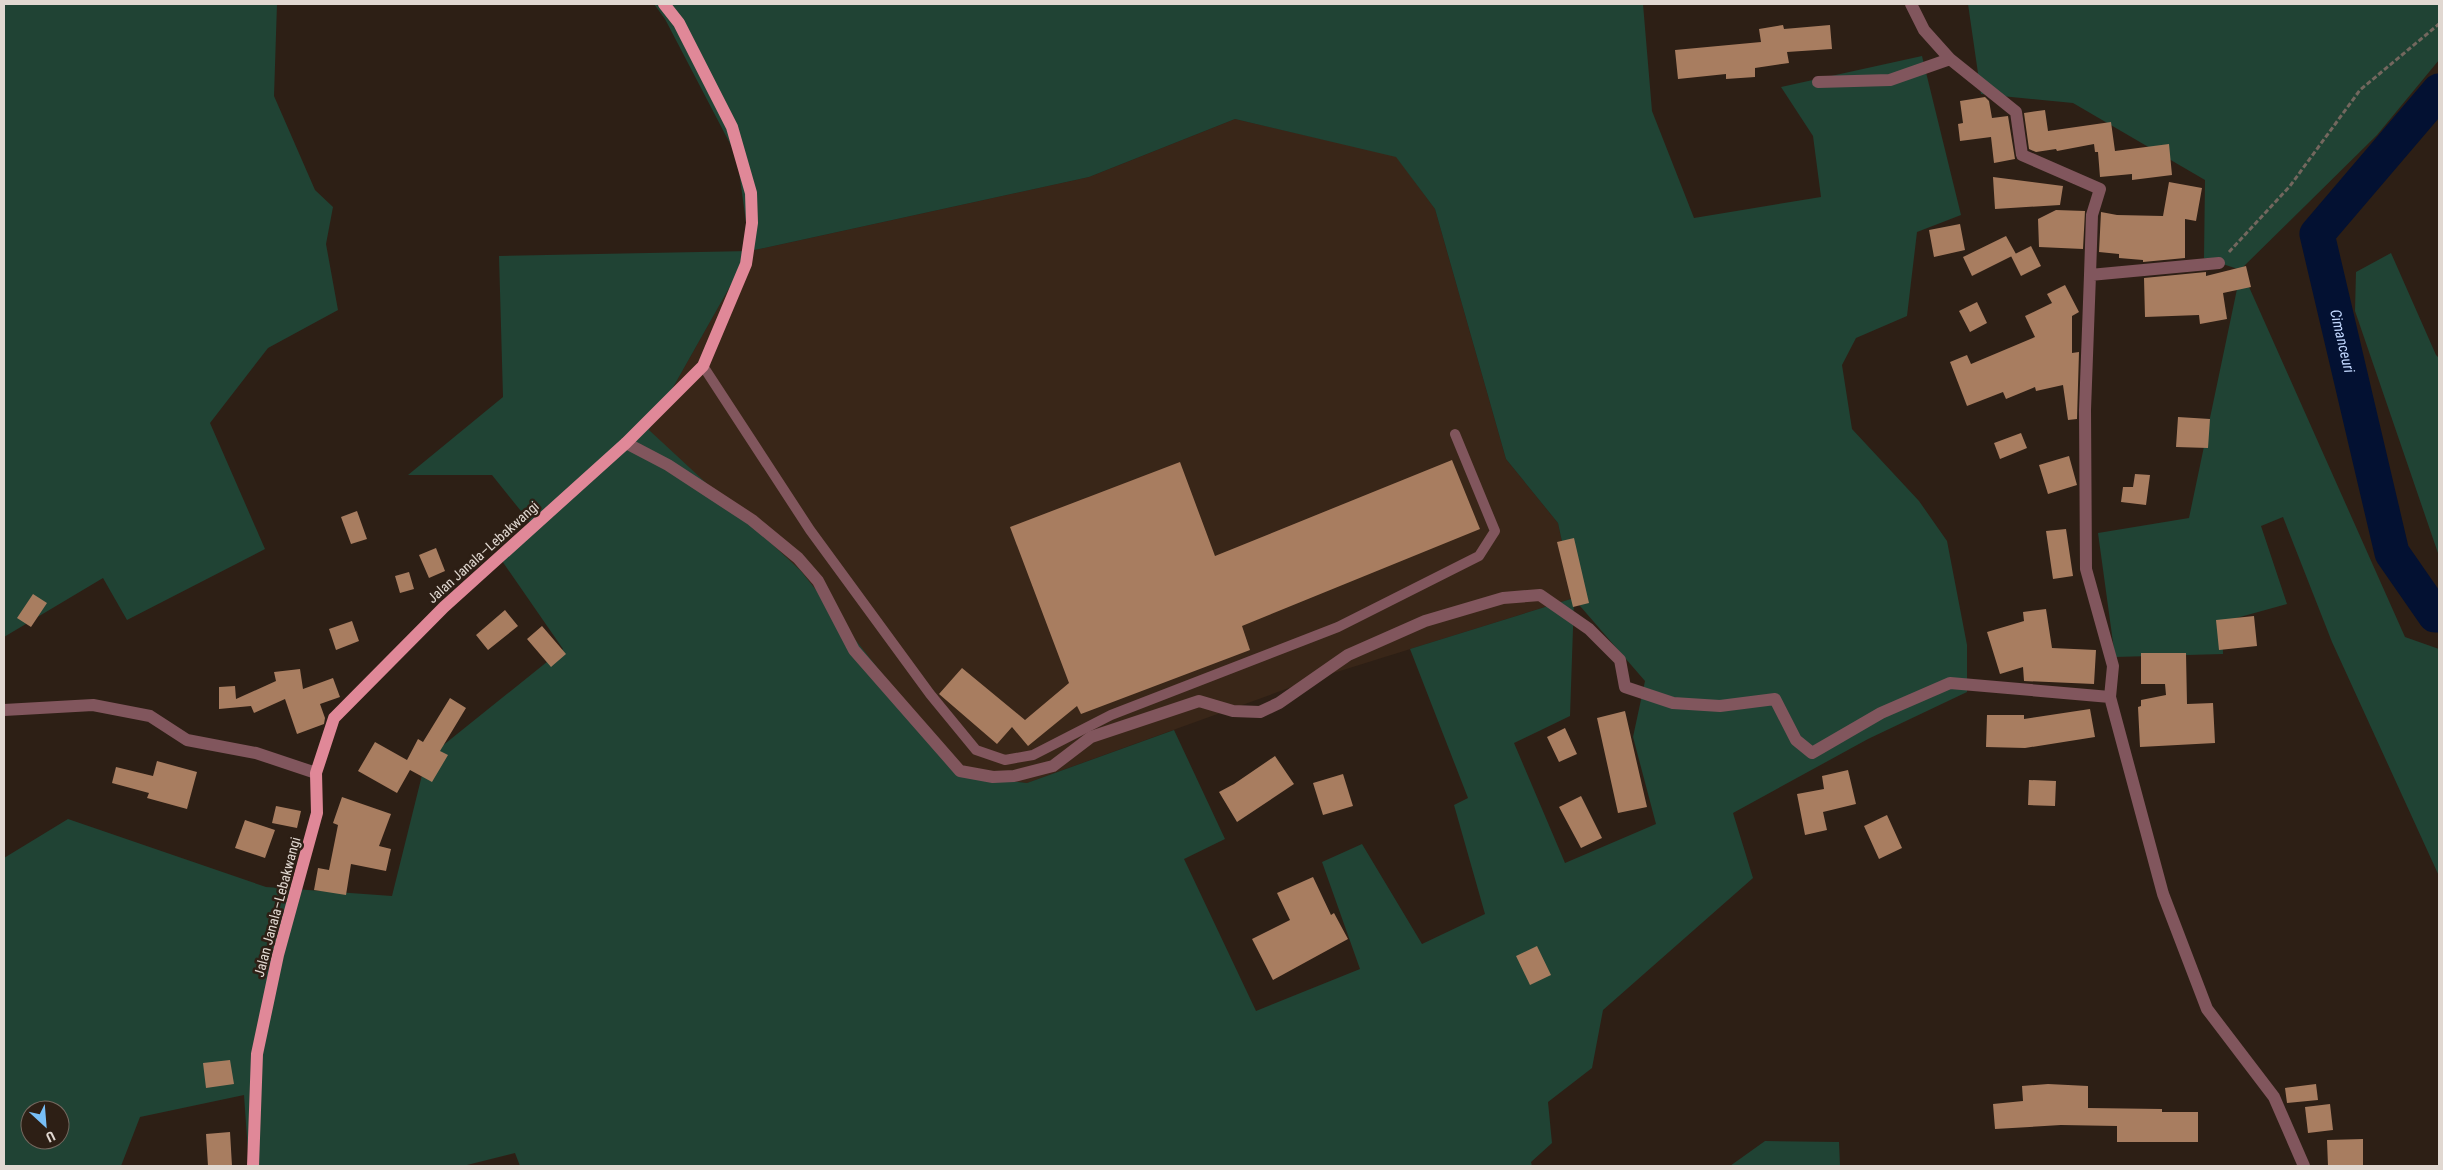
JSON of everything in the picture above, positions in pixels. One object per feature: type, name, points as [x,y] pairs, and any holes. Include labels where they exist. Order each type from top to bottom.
[{"type":"main road","name":"Jalan Janala–Lebakwangi","points":[[253,1166],[256,1054],[278,955],[317,813],[316,773],[334,718],[444,607],[626,443],[703,366],[746,264],[752,223],[751,193],[732,127],[679,23],[664,4]]},
{"type":"street","points":[[1911,4],[1924,30],[1950,59],[2016,112],[2022,154],[2100,189],[2092,215],[2085,410],[2086,569],[2113,666],[2110,697],[2163,894],[2206,1008],[2274,1097],[2304,1166]]},
{"type":"street","points":[[1818,82],[1890,80],[1950,59]]},
{"type":"street","points":[[2090,275],[2218,263]]},
{"type":"street","points":[[626,443],[668,465],[752,520],[798,558],[818,581],[854,650],[960,771],[993,777],[1014,776],[1053,766],[1091,736],[1199,700],[1233,711],[1260,712],[1279,703],[1348,656],[1425,621],[1503,598],[1540,595],[1589,629],[1620,660],[1625,687],[1673,702],[1720,706],[1775,699],[1796,740],[1812,753],[1881,713],[1950,683],[2110,697]]},
{"type":"street","points":[[4,710],[94,705],[150,716],[187,740],[256,753],[316,773]]},
{"type":"lane","points":[[703,366],[810,530],[930,694],[976,750],[1005,760],[1034,755],[1111,715],[1338,628],[1479,556],[1495,531],[1455,434]]},
{"type":"path","points":[[2218,263],[2290,186],[2360,90],[2439,24]]},
{"type":"shaded area","points":[[1235,119],[1396,156],[1435,209],[1506,459],[1558,523],[1574,598],[1311,680],[1027,783],[977,777],[940,746],[649,430],[750,251],[1089,177]]},
{"type":"green space","points":[[4,4],[277,4],[274,96],[315,190],[333,207],[326,244],[338,310],[268,348],[210,423],[265,549],[127,620],[103,578],[4,637]]},
{"type":"green space","points":[[654,4],[1643,4],[1652,111],[1694,218],[1821,197],[1813,136],[1781,87],[1922,56],[1961,215],[1917,232],[1907,316],[1856,338],[1842,365],[1852,429],[1919,501],[1947,541],[1967,645],[1967,692],[1868,739],[1733,813],[1753,878],[1603,1010],[1592,1068],[1548,1102],[1552,1143],[1531,1162],[1532,1166],[520,1166],[515,1153],[463,1166],[249,1166],[244,1095],[140,1117],[121,1166],[4,1166],[4,858],[68,819],[266,887],[392,896],[426,759],[563,649],[500,558],[533,526],[492,475],[408,475],[503,397],[499,256],[750,251],[737,157],[665,19]],"holes":[[[1235,119],[1396,157],[1435,209],[1506,459],[1558,523],[1574,598],[1410,649],[1468,798],[1454,805],[1485,914],[1422,944],[1362,844],[1322,862],[1360,969],[1256,1011],[1184,859],[1225,839],[1174,730],[1027,783],[977,777],[940,747],[801,571],[649,430],[750,251],[1089,177]],[[1574,599],[1645,681],[1633,737],[1656,824],[1565,863],[1514,743],[1570,716]]]},
{"type":"green space","points":[[1968,4],[2439,4],[2439,60],[2377,135],[2241,269],[2405,637],[2439,649],[2439,876],[2332,642],[2283,517],[2261,526],[2287,604],[2222,622],[2223,654],[2115,657],[2098,533],[2189,518],[2241,270],[2204,258],[2205,180],[2073,103],[1981,94]]},
{"type":"green space","points":[[2391,253],[2439,358],[2439,556],[2355,311],[2356,272]]},
{"type":"green space","points":[[1765,1141],[1839,1142],[1840,1166],[1730,1166]]},
{"type":"building","points":[[1783,25],[1784,29],[1830,25],[1832,49],[1787,52],[1789,63],[1755,68],[1755,77],[1726,79],[1726,74],[1678,79],[1675,50],[1761,42],[1759,29]]},
{"type":"building","points":[[1985,97],[1989,101],[1992,118],[2008,116],[2015,159],[1994,163],[1991,137],[1960,141],[1958,124],[1963,123],[1960,101]]},
{"type":"building","points":[[2045,110],[2048,131],[2111,122],[2115,151],[2169,144],[2172,175],[2132,180],[2132,174],[2100,177],[2098,152],[2095,152],[2094,144],[2057,151],[2056,149],[2036,152],[2029,149],[2024,113]]},
{"type":"building","points":[[1993,177],[2063,186],[2060,205],[1995,209]]},
{"type":"building","points":[[2169,182],[2202,188],[2196,221],[2185,219],[2185,258],[2143,262],[2143,260],[2119,258],[2119,254],[2099,252],[2101,212],[2117,215],[2163,216]]},
{"type":"building","points":[[2056,210],[2085,211],[2083,249],[2039,247],[2038,219]]},
{"type":"building","points":[[1960,224],[1965,250],[1934,257],[1929,230]]},
{"type":"building","points":[[2006,236],[2016,254],[1972,276],[1963,257]]},
{"type":"building","points":[[2031,246],[2041,266],[2021,276],[2011,256]]},
{"type":"building","points":[[2246,266],[2251,287],[2223,293],[2227,319],[2200,324],[2199,315],[2145,317],[2144,278],[2206,272],[2206,276]]},
{"type":"building","points":[[2065,285],[2079,312],[2072,316],[2072,353],[2079,352],[2077,419],[2068,420],[2063,385],[2036,391],[2035,387],[2006,399],[2003,392],[1967,406],[1950,362],[1967,355],[1971,364],[2035,337],[2025,316],[2052,303],[2047,294]]},
{"type":"building","points":[[1977,302],[1987,323],[1970,332],[1959,311]]},
{"type":"building","points":[[2178,417],[2210,419],[2208,448],[2176,447]]},
{"type":"building","points":[[2021,433],[2027,448],[2000,459],[1994,443]]},
{"type":"building","points":[[2069,456],[2077,485],[2048,494],[2039,465]]},
{"type":"building","points":[[1452,460],[1480,529],[1242,626],[1250,650],[1081,714],[1077,706],[1028,746],[1012,727],[997,744],[939,694],[962,668],[1025,720],[1069,683],[1010,527],[1180,462],[1215,556]]},
{"type":"building","points":[[2135,474],[2150,475],[2146,505],[2121,502],[2123,487],[2133,487]]},
{"type":"building","points":[[357,511],[367,539],[351,544],[341,517]]},
{"type":"building","points":[[2066,529],[2073,576],[2053,579],[2046,531]]},
{"type":"building","points":[[1574,538],[1589,603],[1573,607],[1557,542]]},
{"type":"building","points":[[436,548],[445,571],[429,578],[419,555]]},
{"type":"building","points":[[409,572],[414,589],[400,593],[395,576]]},
{"type":"building","points":[[33,594],[47,603],[31,627],[17,618]]},
{"type":"building","points":[[2046,609],[2052,648],[2096,650],[2094,684],[2024,681],[2023,667],[2000,674],[1987,632],[2024,621],[2023,612]]},
{"type":"building","points":[[505,610],[518,626],[488,650],[476,635]]},
{"type":"building","points":[[2254,616],[2257,646],[2219,650],[2216,620]]},
{"type":"building","points":[[352,621],[359,641],[336,650],[329,629]]},
{"type":"building","points":[[542,626],[566,654],[551,667],[527,639]]},
{"type":"building","points":[[2141,653],[2186,653],[2187,704],[2213,703],[2215,743],[2140,747],[2138,707],[2141,706],[2141,700],[2166,695],[2165,684],[2141,684]]},
{"type":"building","points":[[300,669],[303,689],[333,678],[340,697],[320,704],[325,718],[324,724],[297,734],[285,699],[254,713],[251,706],[219,709],[219,687],[235,686],[236,699],[276,681],[274,672]]},
{"type":"building","points":[[450,698],[466,708],[440,751],[448,755],[432,782],[410,770],[397,793],[358,771],[375,742],[407,760],[418,739],[423,742]]},
{"type":"building","points":[[2090,709],[2095,737],[2025,748],[1986,747],[1987,715],[2024,715],[2024,719]]},
{"type":"building","points":[[1625,711],[1647,807],[1618,813],[1597,718]]},
{"type":"building","points":[[1565,728],[1577,754],[1559,762],[1547,737]]},
{"type":"building","points":[[1275,756],[1294,784],[1237,822],[1219,792]]},
{"type":"building","points":[[157,761],[197,772],[187,809],[147,798],[149,793],[112,783],[116,767],[153,776]]},
{"type":"building","points":[[1848,770],[1856,804],[1823,812],[1827,830],[1805,835],[1797,794],[1824,789],[1822,776]]},
{"type":"building","points":[[1343,774],[1353,806],[1323,815],[1313,783]]},
{"type":"building","points":[[2029,780],[2056,781],[2055,806],[2028,805]]},
{"type":"building","points":[[1581,796],[1602,838],[1581,848],[1559,807]]},
{"type":"building","points":[[342,797],[391,814],[379,846],[391,849],[386,871],[351,864],[346,895],[314,890],[318,868],[329,870],[338,825],[333,823]]},
{"type":"building","points":[[276,806],[301,811],[297,828],[272,823]]},
{"type":"building","points":[[1887,815],[1902,848],[1879,859],[1864,826]]},
{"type":"building","points":[[245,820],[275,830],[265,858],[235,848]]},
{"type":"building","points":[[1313,877],[1331,915],[1334,913],[1348,939],[1273,980],[1252,939],[1290,920],[1277,893]]},
{"type":"building","points":[[1537,946],[1551,975],[1530,985],[1516,956]]},
{"type":"building","points":[[230,1060],[234,1084],[206,1088],[203,1063]]},
{"type":"building","points":[[2048,1084],[2088,1086],[2088,1108],[2162,1109],[2162,1112],[2198,1112],[2198,1142],[2117,1142],[2117,1126],[2061,1125],[1995,1129],[1993,1104],[2023,1101],[2022,1086]]},
{"type":"building","points":[[2316,1084],[2318,1100],[2287,1103],[2285,1088]]},
{"type":"building","points":[[2330,1104],[2333,1130],[2308,1133],[2305,1107]]},
{"type":"building","points":[[230,1132],[232,1166],[208,1166],[206,1134]]},
{"type":"building","points":[[2363,1139],[2363,1166],[2328,1166],[2327,1140]]},
{"type":"waterway","name":"Cimanceuri","points":[[2439,91],[2317,234],[2392,553],[2435,615],[2439,615]]}]
